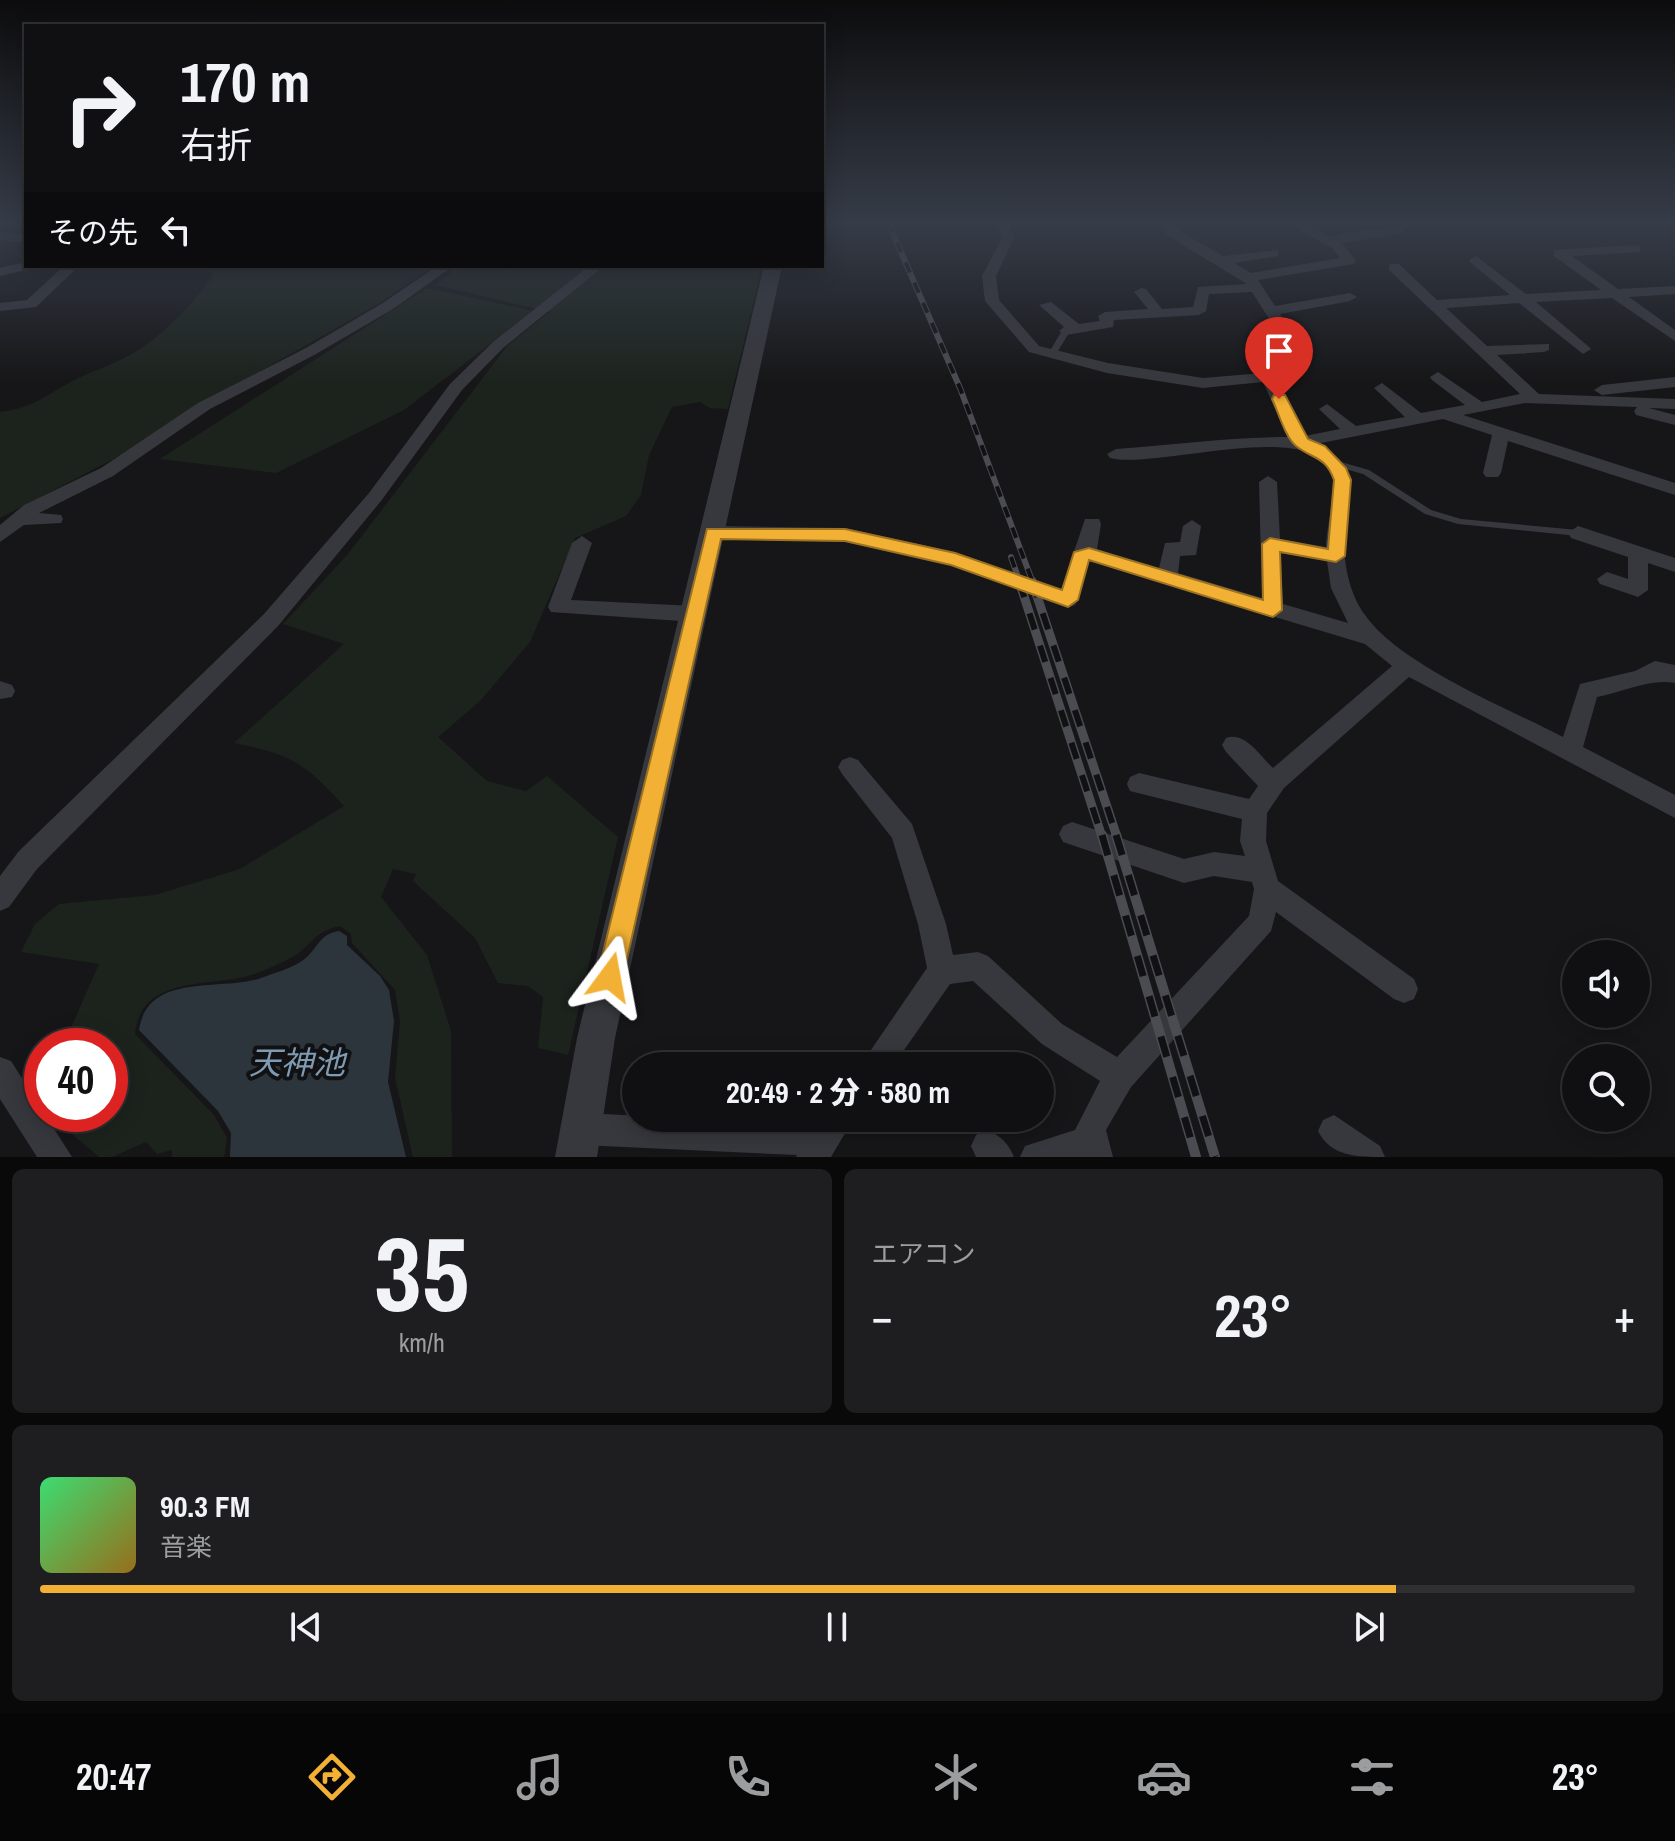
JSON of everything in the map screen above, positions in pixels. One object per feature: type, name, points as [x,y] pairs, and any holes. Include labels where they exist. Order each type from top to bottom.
[{"type":"street","points":[[0,307],[31,304],[61,276]]},
{"type":"street","points":[[0,535],[31,509],[107,472],[204,406],[311,351],[388,306],[432,276]]},
{"type":"street","points":[[0,898],[28,860],[271,620],[375,497],[456,387],[498,345],[584,276]]},
{"type":"street","points":[[771,276],[596,1038],[578,1143],[824,1138]]},
{"type":"street","points":[[989,276],[992,301],[1026,343],[1052,354],[1107,368],[1203,383],[1268,377],[1288,355],[1284,331],[1252,283],[1242,276]]},
{"type":"street","points":[[1046,305],[1071,330],[1108,324],[1105,316],[1199,311],[1203,290],[1283,276]]},
{"type":"street","points":[[1404,276],[1534,398]]},
{"type":"street","points":[[1495,276],[1583,349]]},
{"type":"street","points":[[1590,276],[1675,337]]},
{"type":"street","points":[[1434,304],[1675,290]]},
{"type":"street","points":[[1141,292],[1158,313]]},
{"type":"street","points":[[1271,311],[1350,297]]},
{"type":"street","points":[[1484,351],[1544,347]]},
{"type":"street","points":[[1268,377],[1302,442],[1320,450],[1332,462],[1342,480],[1336,556],[1347,610],[1369,637],[1407,666],[1675,807]]},
{"type":"street","points":[[1438,377],[1480,408]]},
{"type":"street","points":[[1116,454],[1199,449],[1231,442],[1302,442],[1534,398],[1675,382]]},
{"type":"street","points":[[1382,388],[1420,421]]},
{"type":"street","points":[[1572,394],[1675,420]]},
{"type":"street","points":[[1607,401],[1675,404]]},
{"type":"street","points":[[1327,409],[1355,434]]},
{"type":"street","points":[[1446,415],[1675,489]]},
{"type":"street","points":[[1492,473],[1501,433]]},
{"type":"street","points":[[1268,482],[1273,610]]},
{"type":"street","points":[[20,519],[54,519]]},
{"type":"street","points":[[1086,555],[1092,524]]},
{"type":"street","points":[[1167,578],[1172,548],[1189,550],[1192,526]]},
{"type":"street","points":[[714,533],[845,535],[955,559],[1068,600],[1081,556],[1086,555],[1369,637]]},
{"type":"street","points":[[1578,533],[1675,565]]},
{"type":"street","points":[[582,543],[558,607],[695,614]]},
{"type":"street","points":[[1270,544],[1336,556]]},
{"type":"street","points":[[1607,579],[1647,594],[1638,553]]},
{"type":"street","points":[[1036,1157],[1095,1148],[1090,1128],[1120,1076],[1261,922],[1264,880],[1253,841],[1255,811],[1273,785],[1407,666]]},
{"type":"street","points":[[1570,753],[1588,690],[1640,679],[1655,670],[1675,674]]},
{"type":"street","points":[[1234,745],[1273,785]]},
{"type":"street","points":[[850,767],[903,832],[942,971]]},
{"type":"street","points":[[1139,784],[1255,811]]},
{"type":"street","points":[[1072,834],[1184,871],[1214,864],[1264,880],[1404,989]]},
{"type":"street","points":[[885,1052],[942,971],[978,966],[1052,1034],[1120,1076]]},
{"type":"street","points":[[0,1072],[56,1157]]},
{"type":"street","points":[[1334,1131],[1369,1157]]},
{"type":"lane","points":[[1052,354],[1071,330]]},
{"type":"lane","points":[[1332,462],[1366,472],[1428,512],[1461,522],[1578,533]]},
{"type":"shaded area","points":[[213,276],[419,276],[375,306],[208,401],[123,454],[0,518],[0,412],[31,404],[140,349],[185,310]]},
{"type":"shaded area","points":[[446,276],[760,276],[728,409],[710,408],[700,402],[672,407],[649,455],[641,495],[626,516],[575,538],[530,642],[480,701],[438,737],[487,781],[526,791],[547,776],[618,837],[568,1055],[538,1048],[543,997],[528,986],[498,983],[475,938],[413,881],[416,874],[393,869],[381,897],[427,955],[451,1031],[452,1157],[413,1157],[395,1078],[400,1021],[395,990],[352,943],[351,934],[340,926],[322,932],[294,957],[259,972],[164,992],[150,1001],[140,1015],[135,1034],[214,1115],[227,1138],[224,1157],[172,1157],[172,1150],[157,1154],[146,1142],[112,1157],[99,1157],[71,1132],[128,1132],[128,1028],[71,1028],[99,964],[21,952],[35,924],[59,904],[155,895],[240,869],[344,806],[295,762],[269,751],[234,743],[344,644],[283,624],[348,554],[508,345],[550,312],[435,285]]},
{"type":"shaded area","points":[[427,288],[533,311],[404,410],[276,473],[160,459]]},
{"type":"water","name":"天神池","points":[[339,931],[347,936],[347,945],[380,976],[389,990],[394,1021],[388,1082],[406,1157],[230,1157],[231,1133],[218,1111],[139,1030],[145,1011],[157,999],[172,991],[245,982],[287,969],[307,957],[326,936]]},
{"type":"railway","points":[[911,276],[960,388],[1033,583]]},
{"type":"railway","points":[[1011,557],[1020,583]]},
{"type":"railway","points":[[1019,581],[1102,837]]},
{"type":"railway","points":[[1032,581],[1117,837]]},
{"type":"railway","points":[[1102,835],[1196,1157]]},
{"type":"railway","points":[[1116,835],[1215,1157]]},
{"type":"route","points":[[610,977],[714,533],[845,535],[955,559],[1068,600],[1081,556],[1089,554],[1273,610],[1270,544],[1336,556],[1336,520],[1342,480],[1338,468],[1320,450],[1302,442],[1279,399]]}]
